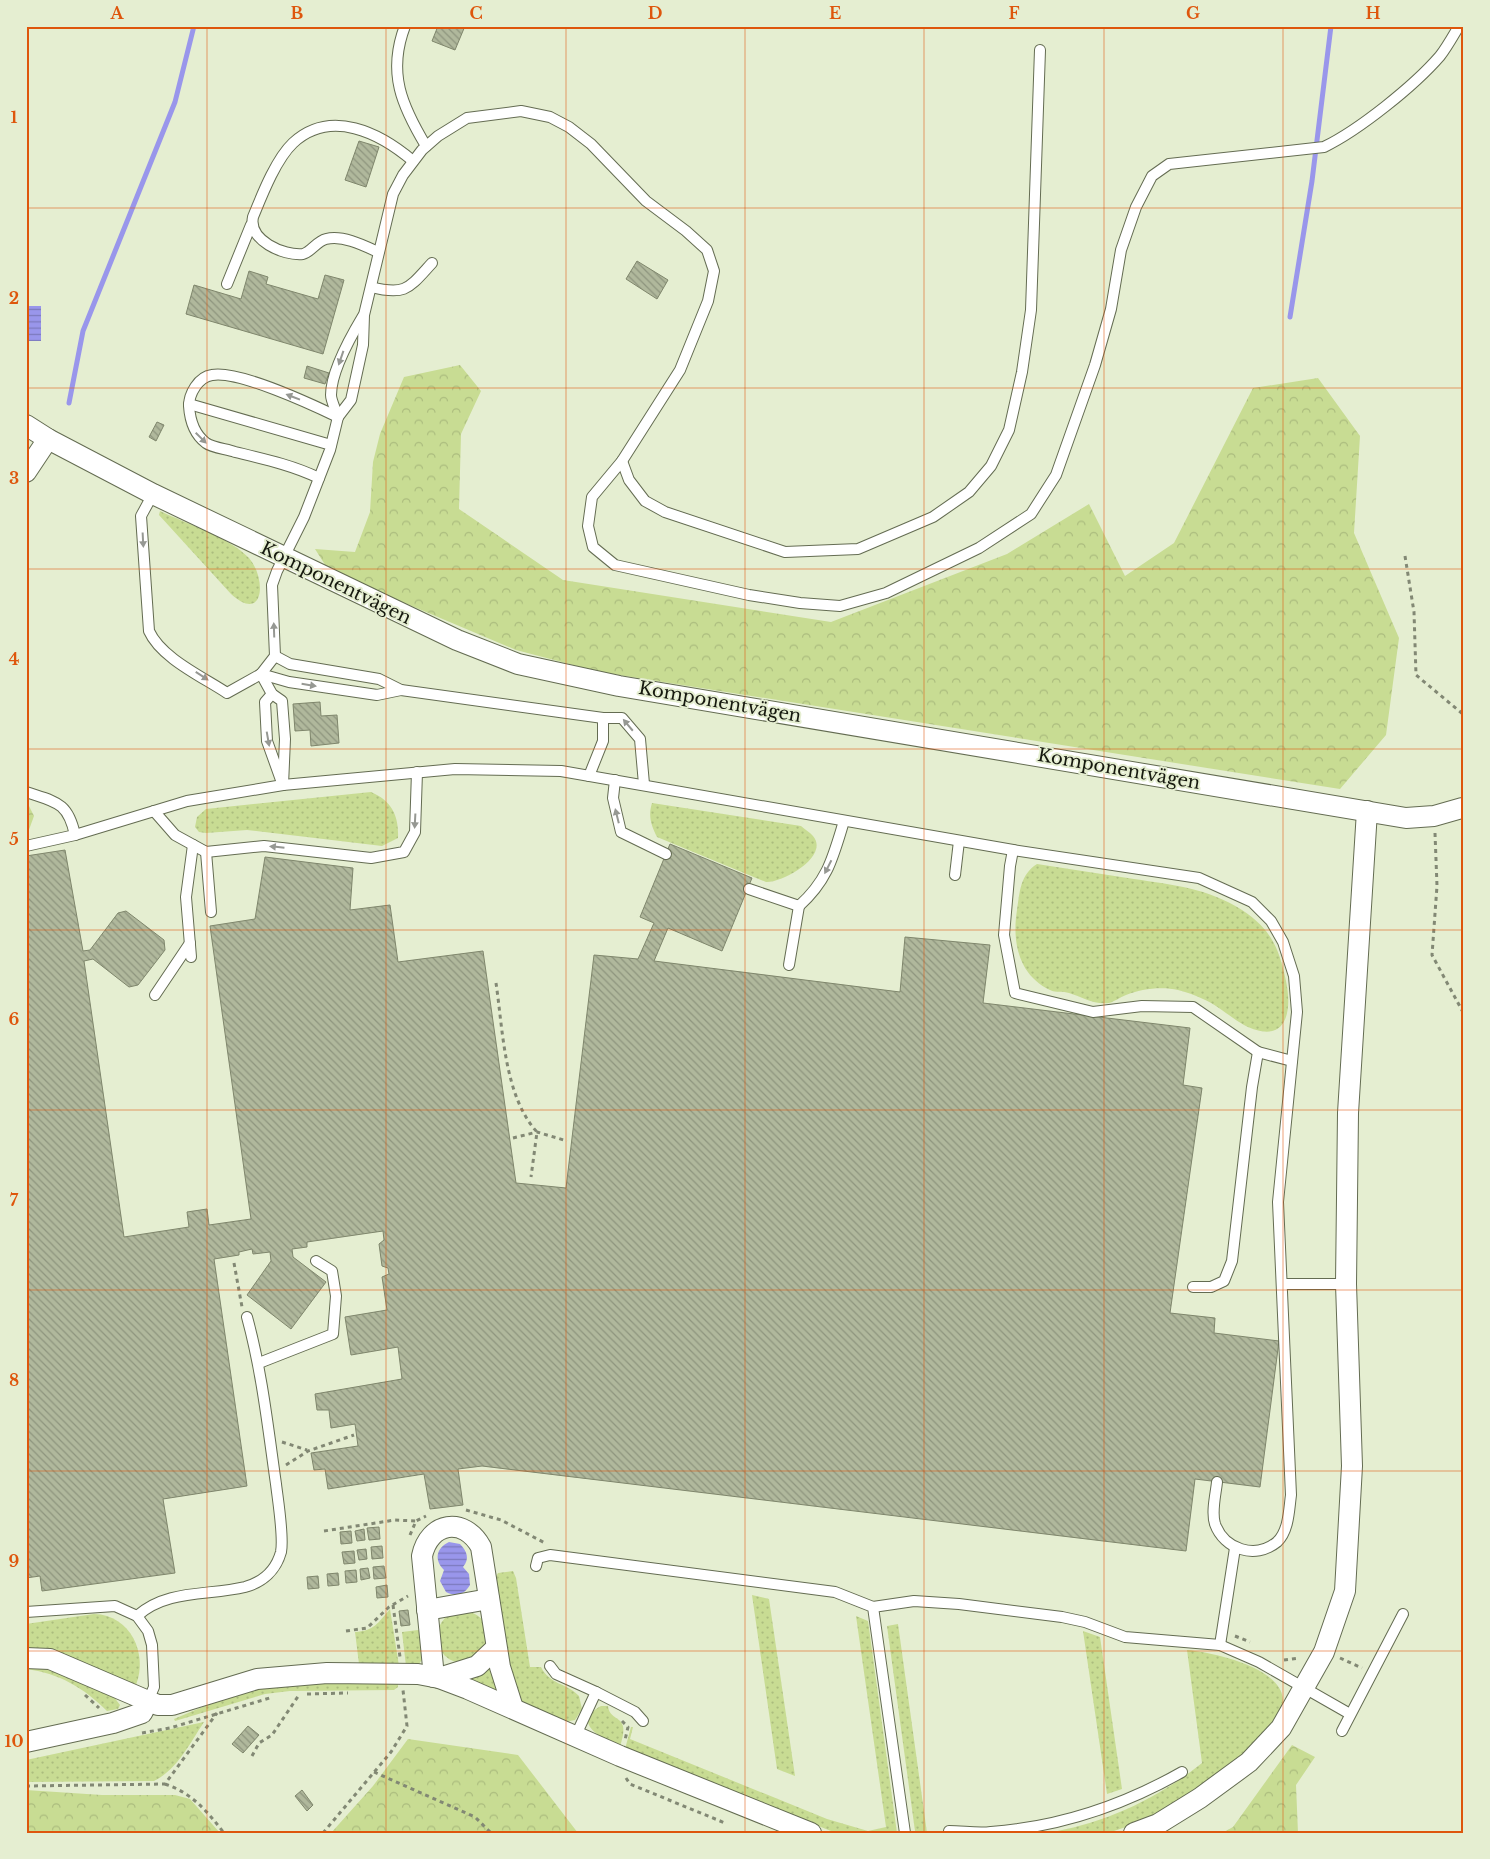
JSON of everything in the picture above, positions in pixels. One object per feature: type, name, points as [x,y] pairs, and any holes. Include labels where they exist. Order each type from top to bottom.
[{"type":"street","name":"Komponentvägen","points":[[26,425],[48,439],[153,494],[457,640],[518,664],[619,686],[1406,818],[1434,816],[1462,808]]},
{"type":"street","points":[[26,472],[48,439]]},
{"type":"street","points":[[1134,1833],[1158,1824],[1192,1804],[1249,1762],[1281,1728],[1324,1652],[1345,1591],[1352,1466],[1346,1284],[1348,1113],[1367,811]]},
{"type":"street","points":[[437,1678],[427,1610],[422,1556],[424,1545],[440,1528],[460,1528],[476,1537],[481,1547],[496,1648],[505,1688],[512,1708]]},
{"type":"street","points":[[427,1610],[489,1599]]},
{"type":"street","points":[[26,1658],[50,1659],[158,1705],[172,1705],[257,1679],[286,1676],[403,1683],[437,1678],[477,1666],[496,1648]]},
{"type":"street","points":[[437,1678],[576,1735],[620,1756],[811,1833]]},
{"type":"street","points":[[26,1742],[113,1723],[142,1713],[148,1701]]},
{"type":"lane","points":[[404,26],[398,45],[399,93],[412,122],[426,146]]},
{"type":"lane","points":[[153,494],[141,516],[149,631],[154,642],[165,652],[227,693],[261,674],[275,656],[272,585],[283,557],[298,532],[331,445],[338,417],[351,400],[358,377],[363,345],[364,315],[393,194],[413,161],[426,146],[467,118],[521,111],[550,117],[569,127],[591,144],[646,201],[686,231],[707,250],[714,271],[708,301],[696,336],[666,394],[622,461],[592,498],[588,526],[593,547],[616,565],[749,595],[800,603],[840,606],[886,593],[979,548],[1031,514],[1056,474],[1095,365],[1111,309],[1121,250],[1136,207],[1152,176],[1169,164],[1324,147],[1344,137],[1410,85],[1440,55],[1459,26]]},
{"type":"lane","points":[[622,461],[629,480],[645,501],[665,512],[785,552],[858,549],[933,517],[969,492],[990,466],[1009,430],[1022,372],[1030,310],[1040,50]]},
{"type":"lane","points":[[226,284],[261,197],[279,162],[292,144],[306,134],[327,125],[355,128],[376,136],[398,148],[413,161]]},
{"type":"lane","points":[[251,225],[256,234],[285,253],[304,254],[325,239],[346,239],[378,252]]},
{"type":"lane","points":[[371,287],[391,292],[401,291],[411,284],[432,263]]},
{"type":"lane","points":[[338,417],[331,395],[337,371],[346,342],[364,315]]},
{"type":"lane","points":[[319,478],[295,468],[208,444],[195,431],[189,404],[191,395],[198,382],[211,374],[228,375],[293,396],[338,417]]},
{"type":"lane","points":[[189,404],[331,445]]},
{"type":"lane","points":[[275,656],[290,664],[379,679],[400,690],[603,718],[622,718],[640,739],[644,784]]},
{"type":"lane","points":[[261,674],[288,682],[377,695],[400,690]]},
{"type":"lane","points":[[261,674],[272,694],[282,702],[285,739],[283,785]]},
{"type":"lane","points":[[272,694],[265,702],[267,741],[283,785]]},
{"type":"lane","points":[[589,776],[603,741],[603,718]]},
{"type":"lane","points":[[26,846],[75,835],[187,801],[283,785],[417,772],[478,769],[561,771],[644,784],[959,841],[1199,878],[1252,902],[1271,921],[1283,942],[1294,976],[1297,1012],[1278,1202],[1291,1495],[1286,1525],[1278,1541],[1260,1550],[1236,1548],[1223,1540],[1214,1522],[1217,1482]]},
{"type":"lane","points":[[154,811],[175,835],[206,852],[264,846],[371,858],[404,852],[415,832],[417,772]]},
{"type":"lane","points":[[615,780],[613,798],[621,832],[666,854]]},
{"type":"lane","points":[[26,792],[61,804],[68,811],[75,835]]},
{"type":"lane","points":[[789,965],[799,906],[816,891],[832,862],[844,821]]},
{"type":"lane","points":[[955,875],[959,841]]},
{"type":"lane","points":[[191,957],[186,897],[193,845]]},
{"type":"lane","points":[[1013,850],[1004,935],[1015,993],[1093,1012],[1142,1006],[1194,1007],[1258,1052],[1292,1062]]},
{"type":"lane","points":[[206,852],[211,912]]},
{"type":"lane","points":[[748,889],[799,906]]},
{"type":"lane","points":[[155,995],[190,943]]},
{"type":"lane","points":[[1193,1287],[1211,1287],[1224,1281],[1232,1261],[1252,1087],[1258,1052]]},
{"type":"lane","points":[[259,1362],[333,1334],[336,1296],[332,1271],[316,1261]]},
{"type":"lane","points":[[1282,1284],[1346,1284]]},
{"type":"lane","points":[[137,1616],[149,1606],[164,1600],[197,1592],[246,1587],[271,1574],[281,1551],[270,1438],[259,1362],[247,1317]]},
{"type":"lane","points":[[1220,1645],[1236,1548]]},
{"type":"lane","points":[[536,1566],[538,1558],[550,1555],[733,1577],[835,1592],[873,1607],[914,1601],[959,1604],[1062,1617],[1085,1622],[1125,1637],[1220,1645],[1259,1662],[1303,1689],[1350,1714]]},
{"type":"lane","points":[[26,1612],[115,1606],[137,1616],[148,1632],[152,1645],[154,1687],[148,1701]]},
{"type":"lane","points":[[873,1607],[905,1833]]},
{"type":"lane","points":[[1342,1731],[1403,1614]]},
{"type":"lane","points":[[550,1666],[556,1674],[635,1712],[643,1721]]},
{"type":"lane","points":[[576,1735],[596,1692]]},
{"type":"lane","points":[[949,1831],[990,1833],[1048,1824],[1091,1813],[1147,1792],[1182,1772]]},
{"type":"path","points":[[1405,556],[1414,612],[1416,675],[1464,715]]},
{"type":"path","points":[[1434,816],[1437,886],[1432,955],[1464,1014]]},
{"type":"path","points":[[496,983],[508,1070],[526,1120],[537,1132]]},
{"type":"path","points":[[531,1177],[537,1132]]},
{"type":"path","points":[[513,1138],[537,1132],[567,1141]]},
{"type":"path","points":[[234,1263],[240,1305],[247,1317]]},
{"type":"path","points":[[274,1473],[308,1450],[354,1435]]},
{"type":"path","points":[[270,1438],[308,1450]]},
{"type":"path","points":[[324,1531],[395,1520],[416,1521]]},
{"type":"path","points":[[346,1631],[367,1628],[393,1605],[409,1596]]},
{"type":"path","points":[[322,1833],[391,1752],[407,1726],[393,1605]]},
{"type":"path","points":[[394,1692],[403,1683]]},
{"type":"path","points":[[291,1695],[354,1693]]},
{"type":"path","points":[[252,1756],[260,1743],[272,1735],[299,1695]]},
{"type":"path","points":[[132,1735],[170,1728],[275,1696]]},
{"type":"path","points":[[614,1701],[612,1709],[628,1727],[623,1747]]},
{"type":"path","points":[[165,1784],[218,1712]]},
{"type":"path","points":[[374,1772],[475,1817],[491,1833]]},
{"type":"path","points":[[625,1776],[630,1784],[725,1822]]},
{"type":"path","points":[[26,1786],[165,1784],[191,1796],[204,1808],[224,1833]]},
{"type":"green space","points":[[460,365],[481,391],[461,434],[459,509],[563,580],[831,622],[1007,554],[1089,504],[1125,576],[1174,543],[1253,388],[1318,378],[1360,436],[1354,533],[1399,638],[1386,735],[1340,789],[600,672],[516,650],[329,571],[315,549],[355,552],[370,512],[373,462],[380,434],[404,377]]},
{"type":"green space","points":[[160,511],[219,537],[241,550],[255,567],[258,577],[260,587],[256,601],[250,604],[242,602],[231,594],[159,515]]},
{"type":"green space","points":[[371,792],[389,805],[393,810],[397,823],[398,838],[382,846],[247,830],[206,833],[199,832],[195,827],[197,817],[206,809]]},
{"type":"green space","points":[[26,800],[34,816],[26,838]]},
{"type":"green space","points":[[652,803],[801,826],[813,836],[817,844],[815,852],[810,860],[793,873],[774,881],[766,882],[657,837],[651,820]]},
{"type":"green space","points":[[1037,864],[1190,888],[1216,897],[1242,910],[1260,924],[1277,949],[1288,993],[1287,1015],[1283,1023],[1277,1029],[1269,1032],[1258,1030],[1244,1025],[1208,1002],[1172,989],[1158,988],[1138,991],[1104,1003],[1093,1002],[1067,992],[1052,991],[1039,984],[1024,966],[1017,945],[1016,933],[1017,910],[1022,884],[1027,873]]},
{"type":"green space","points":[[513,1571],[516,1578],[530,1667],[541,1667],[554,1681],[579,1696],[582,1709],[575,1720],[565,1722],[520,1702],[512,1691],[494,1580],[498,1573]]},
{"type":"green space","points":[[752,1595],[769,1599],[795,1776],[777,1769]]},
{"type":"green space","points":[[390,1609],[399,1666],[359,1664],[355,1632],[371,1628]]},
{"type":"green space","points":[[463,1611],[473,1613],[481,1619],[487,1627],[489,1637],[487,1647],[481,1655],[473,1661],[463,1663],[453,1661],[445,1655],[439,1647],[437,1637],[439,1627],[445,1619],[453,1613]]},
{"type":"green space","points":[[94,1614],[107,1616],[118,1621],[133,1638],[138,1649],[140,1661],[136,1685],[26,1649],[26,1624]]},
{"type":"green space","points":[[856,1616],[868,1621],[897,1833],[836,1833],[625,1749],[631,1727],[633,1727],[630,1739],[827,1819],[868,1831],[886,1827]]},
{"type":"green space","points":[[898,1624],[927,1833],[915,1831],[887,1626]]},
{"type":"green space","points":[[418,1630],[421,1632],[426,1654],[419,1664],[406,1666],[402,1632]]},
{"type":"green space","points":[[1083,1631],[1100,1637],[1122,1789],[1107,1794]]},
{"type":"green space","points":[[1187,1650],[1214,1654],[1248,1665],[1275,1682],[1282,1694],[1282,1707],[1276,1719],[1252,1745],[1217,1776],[1177,1803],[1156,1814],[1135,1824],[1106,1833],[1046,1833],[1089,1823],[1129,1808],[1167,1788],[1202,1763]]},
{"type":"green space","points":[[26,1665],[56,1671],[114,1697],[120,1705],[118,1709],[107,1711],[89,1695],[70,1683],[49,1674],[26,1669]]},
{"type":"green space","points":[[490,1666],[498,1692],[469,1682],[468,1678]]},
{"type":"green space","points":[[314,1682],[398,1683],[398,1687],[394,1690],[290,1691],[265,1694],[175,1721],[174,1719],[207,1705],[264,1687]]},
{"type":"green space","points":[[601,1706],[608,1706],[612,1715],[622,1723],[623,1736],[620,1747],[592,1730],[589,1724],[588,1718],[592,1712]]},
{"type":"green space","points":[[204,1722],[176,1763],[170,1770],[154,1781],[26,1782],[26,1760]]},
{"type":"green space","points":[[408,1739],[518,1755],[578,1833],[331,1833],[373,1786]]},
{"type":"green space","points":[[1292,1745],[1315,1757],[1296,1785],[1298,1833],[1222,1833],[1233,1827]]},
{"type":"green space","points":[[26,1790],[102,1795],[175,1795],[190,1799],[220,1833],[26,1833]]},
{"type":"shaded area","points":[[26,306],[41,306],[41,341],[26,341]]},
{"type":"shaded area","points":[[449,1542],[460,1544],[467,1555],[463,1567],[469,1574],[470,1585],[460,1594],[446,1592],[440,1581],[444,1570],[439,1562],[438,1555],[441,1548]]},
{"type":"building","points":[[438,26],[465,26],[455,50],[432,41]]},
{"type":"building","points":[[359,141],[379,147],[366,187],[345,180]]},
{"type":"building","points":[[637,261],[668,280],[657,299],[626,279]]},
{"type":"building","points":[[249,271],[268,277],[266,284],[318,299],[325,275],[344,280],[323,354],[186,314],[194,285],[241,299]]},
{"type":"building","points":[[307,366],[329,373],[325,384],[304,378]]},
{"type":"building","points":[[157,422],[164,425],[156,441],[149,437]]},
{"type":"building","points":[[320,702],[321,716],[337,715],[339,743],[311,746],[310,730],[295,731],[293,704]]},
{"type":"building","points":[[670,844],[752,878],[722,951],[668,928],[654,961],[900,992],[905,937],[990,945],[983,1003],[1190,1028],[1183,1085],[1202,1088],[1170,1313],[1215,1318],[1214,1333],[1279,1341],[1260,1487],[1195,1479],[1186,1551],[482,1466],[458,1469],[463,1505],[430,1509],[424,1474],[328,1489],[325,1469],[314,1470],[311,1453],[358,1446],[355,1424],[331,1428],[329,1410],[317,1410],[315,1394],[402,1379],[398,1347],[351,1355],[345,1317],[387,1310],[382,1277],[389,1274],[388,1268],[382,1266],[379,1244],[384,1240],[383,1231],[307,1242],[307,1247],[292,1249],[293,1257],[326,1282],[291,1329],[247,1295],[271,1261],[270,1252],[253,1254],[252,1249],[239,1252],[239,1255],[214,1259],[247,1486],[163,1499],[175,1573],[42,1591],[40,1576],[26,1578],[26,856],[65,850],[83,951],[90,950],[118,913],[126,911],[164,940],[165,950],[138,985],[129,987],[93,959],[84,961],[124,1237],[189,1227],[187,1212],[207,1209],[209,1225],[251,1219],[210,926],[255,919],[265,857],[353,868],[350,910],[390,905],[398,962],[483,951],[516,1183],[566,1188],[594,955],[638,959],[654,923],[640,917]]},
{"type":"building","points":[[379,1527],[380,1539],[369,1540],[367,1528]]},
{"type":"building","points":[[364,1529],[365,1540],[357,1541],[355,1531]]},
{"type":"building","points":[[351,1531],[352,1543],[341,1544],[340,1532]]},
{"type":"building","points":[[382,1546],[383,1558],[372,1559],[371,1547]]},
{"type":"building","points":[[366,1549],[367,1559],[359,1560],[357,1550]]},
{"type":"building","points":[[354,1551],[355,1563],[344,1564],[342,1552]]},
{"type":"building","points":[[384,1566],[386,1578],[374,1579],[373,1567]]},
{"type":"building","points":[[368,1568],[370,1578],[361,1580],[360,1569]]},
{"type":"building","points":[[356,1570],[357,1582],[346,1583],[345,1571]]},
{"type":"building","points":[[338,1573],[339,1585],[328,1586],[327,1574]]},
{"type":"building","points":[[318,1576],[319,1588],[308,1589],[307,1577]]},
{"type":"building","points":[[387,1585],[388,1597],[377,1598],[376,1587]]},
{"type":"building","points":[[408,1610],[410,1625],[401,1626],[399,1611]]},
{"type":"building","points":[[248,1726],[259,1735],[243,1753],[232,1744]]},
{"type":"building","points":[[302,1790],[313,1805],[307,1811],[295,1796]]},
{"type":"waterway","points":[[69,403],[83,331],[175,102],[194,26]]},
{"type":"waterway","points":[[1290,317],[1312,181],[1331,26]]}]
